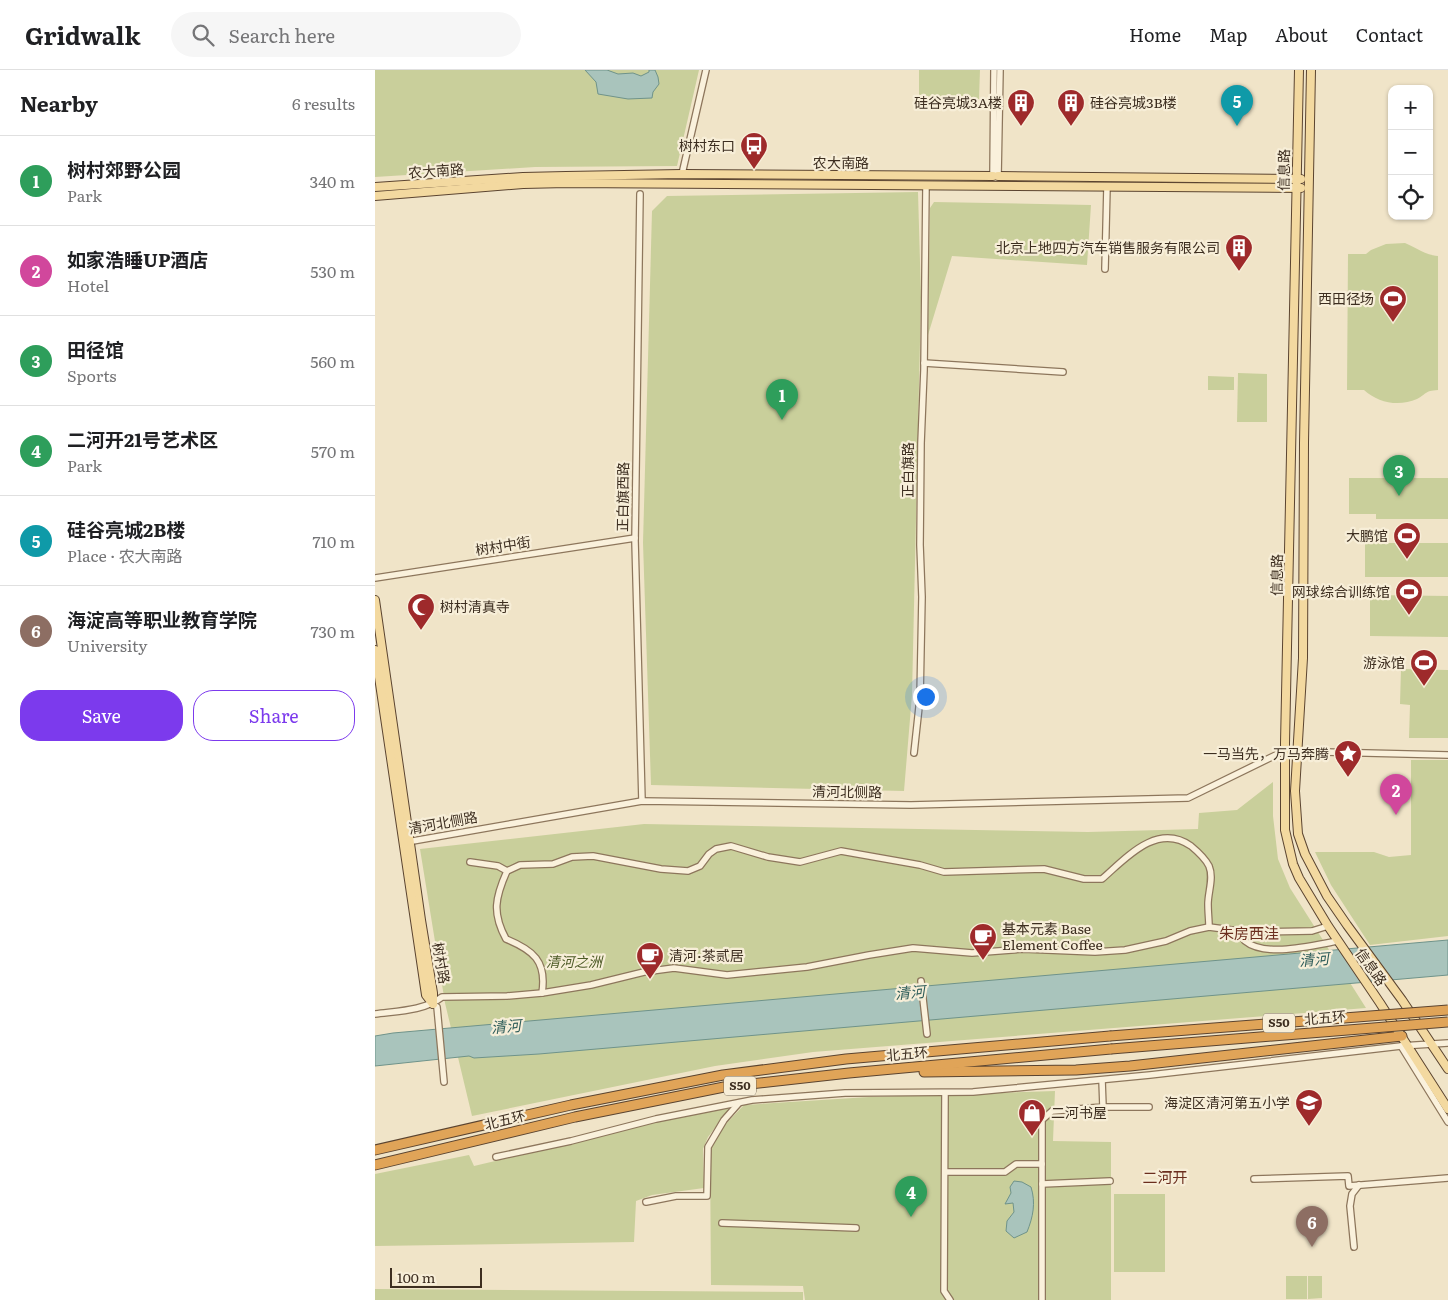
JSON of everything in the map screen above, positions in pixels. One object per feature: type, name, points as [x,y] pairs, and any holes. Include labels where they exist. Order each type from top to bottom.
[{"type":"highway","name":"北五环","points":[[375,1150],[571,1105],[723,1075],[846,1058],[1448,1010]]},
{"type":"highway","name":"北五环","points":[[375,1165],[575,1117],[724,1087],[849,1073],[1448,1022]]},
{"type":"highway","points":[[849,1073],[1075,1070],[1139,1065],[1403,1036]]},
{"type":"main road","name":"信息路","points":[[1299,70],[1284,751],[1284,812],[1288,848],[1299,878],[1327,926],[1403,1036],[1405,1046],[1448,1109]]},
{"type":"main road","name":"信息路","points":[[1311,70],[1303,530],[1303,658],[1295,791],[1298,834],[1319,883],[1433,1044],[1448,1069]]},
{"type":"main road","name":"农大南路","points":[[375,187],[523,177],[682,174],[1308,179]]},
{"type":"main road","name":"农大南路","points":[[375,196],[523,184],[567,183],[1308,188]]},
{"type":"main road","name":"树村路","points":[[375,600],[406,843]]},
{"type":"main road","name":"树村路","points":[[375,650],[406,843],[433,993],[433,1004]]},
{"type":"street","points":[[682,174],[706,70]]},
{"type":"street","points":[[994,70],[995,176]]},
{"type":"street","points":[[995,176],[1000,70]]},
{"type":"street","name":"正白旗路","points":[[914,753],[920,698],[921,443],[926,186]]},
{"type":"street","points":[[1105,269],[1107,187]]},
{"type":"street","name":"正白旗西路","points":[[640,194],[635,538],[642,801]]},
{"type":"street","points":[[924,363],[1063,372]]},
{"type":"street","name":"树村中街","points":[[375,578],[635,538]]},
{"type":"street","points":[[1284,751],[1448,755]]},
{"type":"street","name":"清河北侧路","points":[[406,843],[642,801],[911,805],[1188,798],[1284,751]]},
{"type":"street","points":[[542,993],[541,968],[538,958],[521,946],[506,939],[499,926],[496,911],[499,890],[507,871],[520,865],[553,864],[572,857],[586,856],[661,869],[688,871],[700,866],[709,854],[716,849],[731,846],[768,857],[800,862],[841,851],[920,864],[944,872],[1044,869],[1084,879],[1102,879],[1139,847],[1160,837],[1183,840],[1197,850],[1209,866],[1211,876],[1208,903],[1209,928]]},
{"type":"street","points":[[470,862],[498,866],[507,871]]},
{"type":"street","points":[[375,1014],[433,1004],[442,997],[507,996],[542,993],[591,986],[645,972],[674,968],[727,974],[807,967],[869,954],[913,948],[972,953],[1023,949],[1095,952],[1125,950],[1166,941],[1190,931],[1209,928],[1238,931],[1312,931],[1327,926]]},
{"type":"street","points":[[1238,931],[1245,941],[1267,950],[1307,947],[1337,939]]},
{"type":"street","points":[[921,981],[927,1034]]},
{"type":"street","points":[[433,1004],[437,1007],[439,1015],[444,1082]]},
{"type":"street","points":[[496,1157],[571,1141],[656,1119],[753,1100],[845,1093],[973,1092],[1448,1043]]},
{"type":"street","points":[[1405,1046],[1448,1122]]},
{"type":"street","points":[[1101,1080],[1103,1108]]},
{"type":"street","points":[[945,1093],[944,1291],[950,1300]]},
{"type":"street","points":[[646,1202],[676,1196],[707,1196],[709,1147],[724,1120],[739,1103]]},
{"type":"street","points":[[1042,1300],[1042,1120],[1052,1111],[1149,1107]]},
{"type":"street","points":[[945,1172],[1005,1172],[1016,1164],[1042,1164]]},
{"type":"street","points":[[1254,1179],[1348,1176],[1349,1186],[1448,1178]]},
{"type":"street","points":[[1042,1184],[1110,1181]]},
{"type":"street","points":[[1354,1246],[1350,1206],[1352,1194],[1359,1185]]},
{"type":"street","points":[[722,1223],[856,1228]]},
{"type":"green space","points":[[375,70],[699,70],[677,166],[535,167],[375,177]]},
{"type":"green space","points":[[919,70],[980,70],[979,99],[919,98]]},
{"type":"green space","points":[[918,192],[921,297],[912,695],[904,791],[651,785],[643,543],[652,211],[667,196]]},
{"type":"green space","points":[[934,202],[1091,205],[1087,265],[952,256],[928,335],[930,208]]},
{"type":"green space","name":"西田径场","points":[[1405,243],[1425,253],[1438,256],[1438,390],[1428,392],[1417,399],[1396,403],[1382,401],[1364,390],[1347,390],[1348,254],[1366,254],[1386,244]]},
{"type":"green space","points":[[1238,373],[1267,374],[1267,422],[1237,422]]},
{"type":"green space","points":[[1208,376],[1234,377],[1234,390],[1208,390]]},
{"type":"green space","points":[[1349,478],[1448,478],[1448,519],[1376,519],[1376,514],[1349,514]]},
{"type":"green space","name":"大鹏馆","points":[[1365,543],[1448,543],[1448,577],[1365,577]]},
{"type":"green space","name":"网球综合训练馆","points":[[1370,595],[1448,596],[1448,637],[1370,636]]},
{"type":"green space","name":"游泳馆","points":[[1401,669],[1448,670],[1448,738],[1409,738],[1410,705],[1400,704]]},
{"type":"green space","points":[[1411,760],[1448,760],[1448,936],[1370,945],[1331,885],[1315,852],[1374,852],[1389,857],[1411,855]]},
{"type":"green space","name":"清河之洲","points":[[1273,782],[1273,816],[1278,859],[1290,888],[1366,1008],[813,1052],[715,1066],[472,1116],[445,1003],[420,849],[644,824],[1088,832],[1198,829],[1199,813],[1237,810]]},
{"type":"green space","points":[[1055,1091],[1053,1141],[1111,1142],[1111,1300],[805,1300],[803,1286],[711,1285],[710,1149],[719,1131],[744,1105],[869,1097]]},
{"type":"green space","points":[[730,1108],[708,1137],[703,1149],[704,1188],[652,1195],[636,1201],[634,1242],[375,1246],[375,1174],[469,1155],[474,1166],[658,1122]]},
{"type":"green space","points":[[1114,1194],[1165,1194],[1165,1272],[1114,1272]]},
{"type":"green space","points":[[1286,1276],[1307,1276],[1307,1299],[1286,1299]]},
{"type":"green space","points":[[1308,1276],[1322,1276],[1322,1298],[1308,1299]]},
{"type":"green space","points":[[375,1289],[803,1292],[803,1300],[375,1300]]},
{"type":"water","points":[[585,70],[607,70],[618,74],[633,73],[641,76],[649,72],[649,70],[655,70],[659,84],[653,92],[652,98],[628,99],[598,94],[596,82]]},
{"type":"water","name":"清河","points":[[1448,940],[1448,975],[539,1054],[474,1058],[469,1056],[375,1066],[375,1036],[393,1033]]},
{"type":"water","points":[[1014,1181],[1022,1182],[1031,1187],[1034,1204],[1027,1232],[1014,1238],[1006,1231],[1007,1221],[1014,1212],[1013,1203],[1005,1204],[1011,1193],[1010,1187]]},
{"type":"place","name":"硅谷亮城2B楼","points":[[1237,126]]},
{"type":"place","name":"硅谷亮城3A楼","points":[[1021,127]]},
{"type":"place","name":"硅谷亮城3B楼","points":[[1071,127]]},
{"type":"place","name":"树村东口","points":[[754,170]]},
{"type":"place","name":"北京上地四方汽车销售服务有限公司","points":[[1239,272]]},
{"type":"place","name":"西田径场","points":[[1393,323]]},
{"type":"place","name":"树村郊野公园","points":[[782,420]]},
{"type":"place","name":"田径馆","points":[[1399,496]]},
{"type":"place","name":"大鹏馆","points":[[1407,560]]},
{"type":"place","name":"网球综合训练馆","points":[[1409,616]]},
{"type":"place","name":"树村清真寺","points":[[421,631]]},
{"type":"place","name":"游泳馆","points":[[1424,687]]},
{"type":"place","name":"一马当先，万马奔腾","points":[[1348,778]]},
{"type":"place","name":"如家浩睡UP酒店","points":[[1396,815]]},
{"type":"place","name":"基本元素 Base Element Coffee","points":[[983,961]]},
{"type":"place","name":"清河·茶贰居","points":[[650,980]]},
{"type":"place","name":"海淀区清河第五小学","points":[[1309,1127]]},
{"type":"place","name":"二河书屋","points":[[1032,1137]]},
{"type":"place","name":"二河开21号艺术区","points":[[911,1217]]},
{"type":"place","name":"海淀高等职业教育学院","points":[[1312,1247]]},
{"type":"district","name":"朱房西洼","points":[[1249,934]]},
{"type":"district","name":"二河开","points":[[1165,1178]]}]
